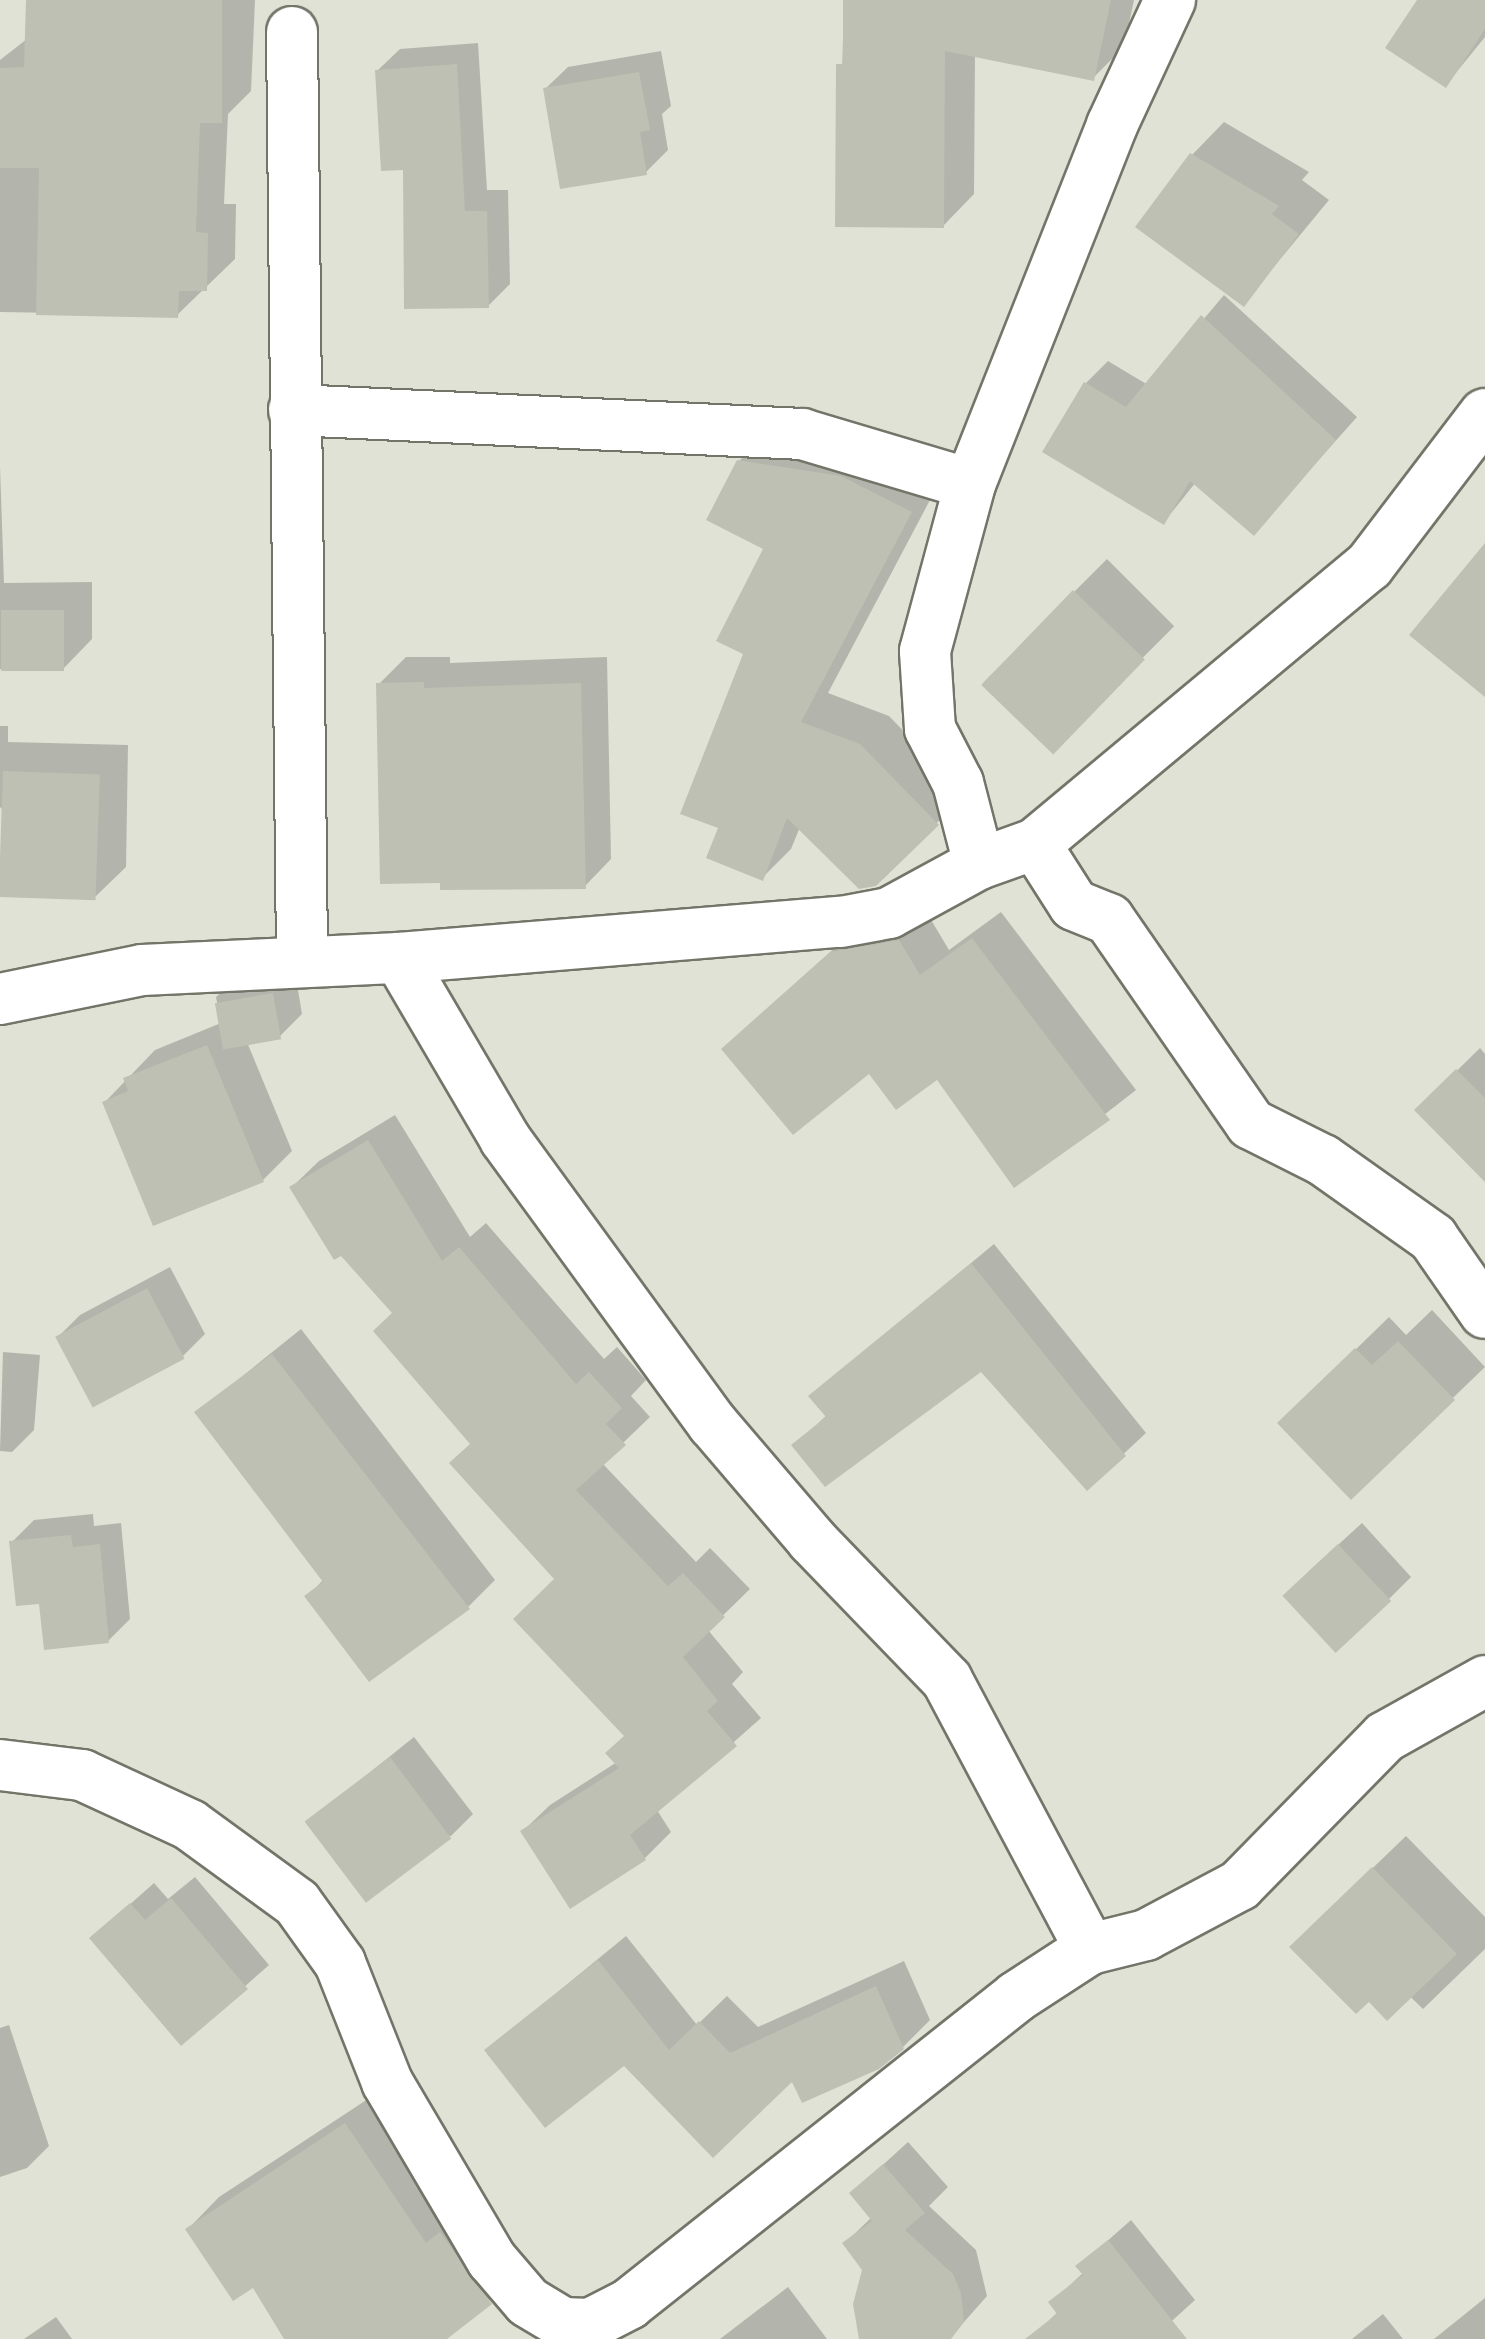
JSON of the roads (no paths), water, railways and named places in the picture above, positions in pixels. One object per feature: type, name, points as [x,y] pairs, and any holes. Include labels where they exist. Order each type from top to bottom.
[{"type":"street","points":[[979,864],[958,783],[930,729],[925,651],[970,484],[1112,125],[1170,0]]},
{"type":"street","points":[[292,32],[302,958]]},
{"type":"street","points":[[294,410],[802,434],[970,484]]},
{"type":"street","points":[[0,998],[142,970],[302,958],[399,958],[841,922],[889,913],[979,864],[1035,844],[1369,566],[1485,414]]},
{"type":"street","points":[[1035,844],[1074,905],[1109,919],[1250,1124],[1323,1160],[1433,1238],[1485,1313]]},
{"type":"street","points":[[399,958],[504,1139],[713,1424],[947,1680],[1090,1949]]},
{"type":"street","points":[[0,1765],[100,1784],[190,1826],[297,1903],[340,1963],[387,2082],[492,2260],[528,2302],[563,2323],[590,2324],[629,2304],[1016,1997],[1090,1949],[1146,1935],[1240,1885],[1385,1738],[1485,1680]]}]
